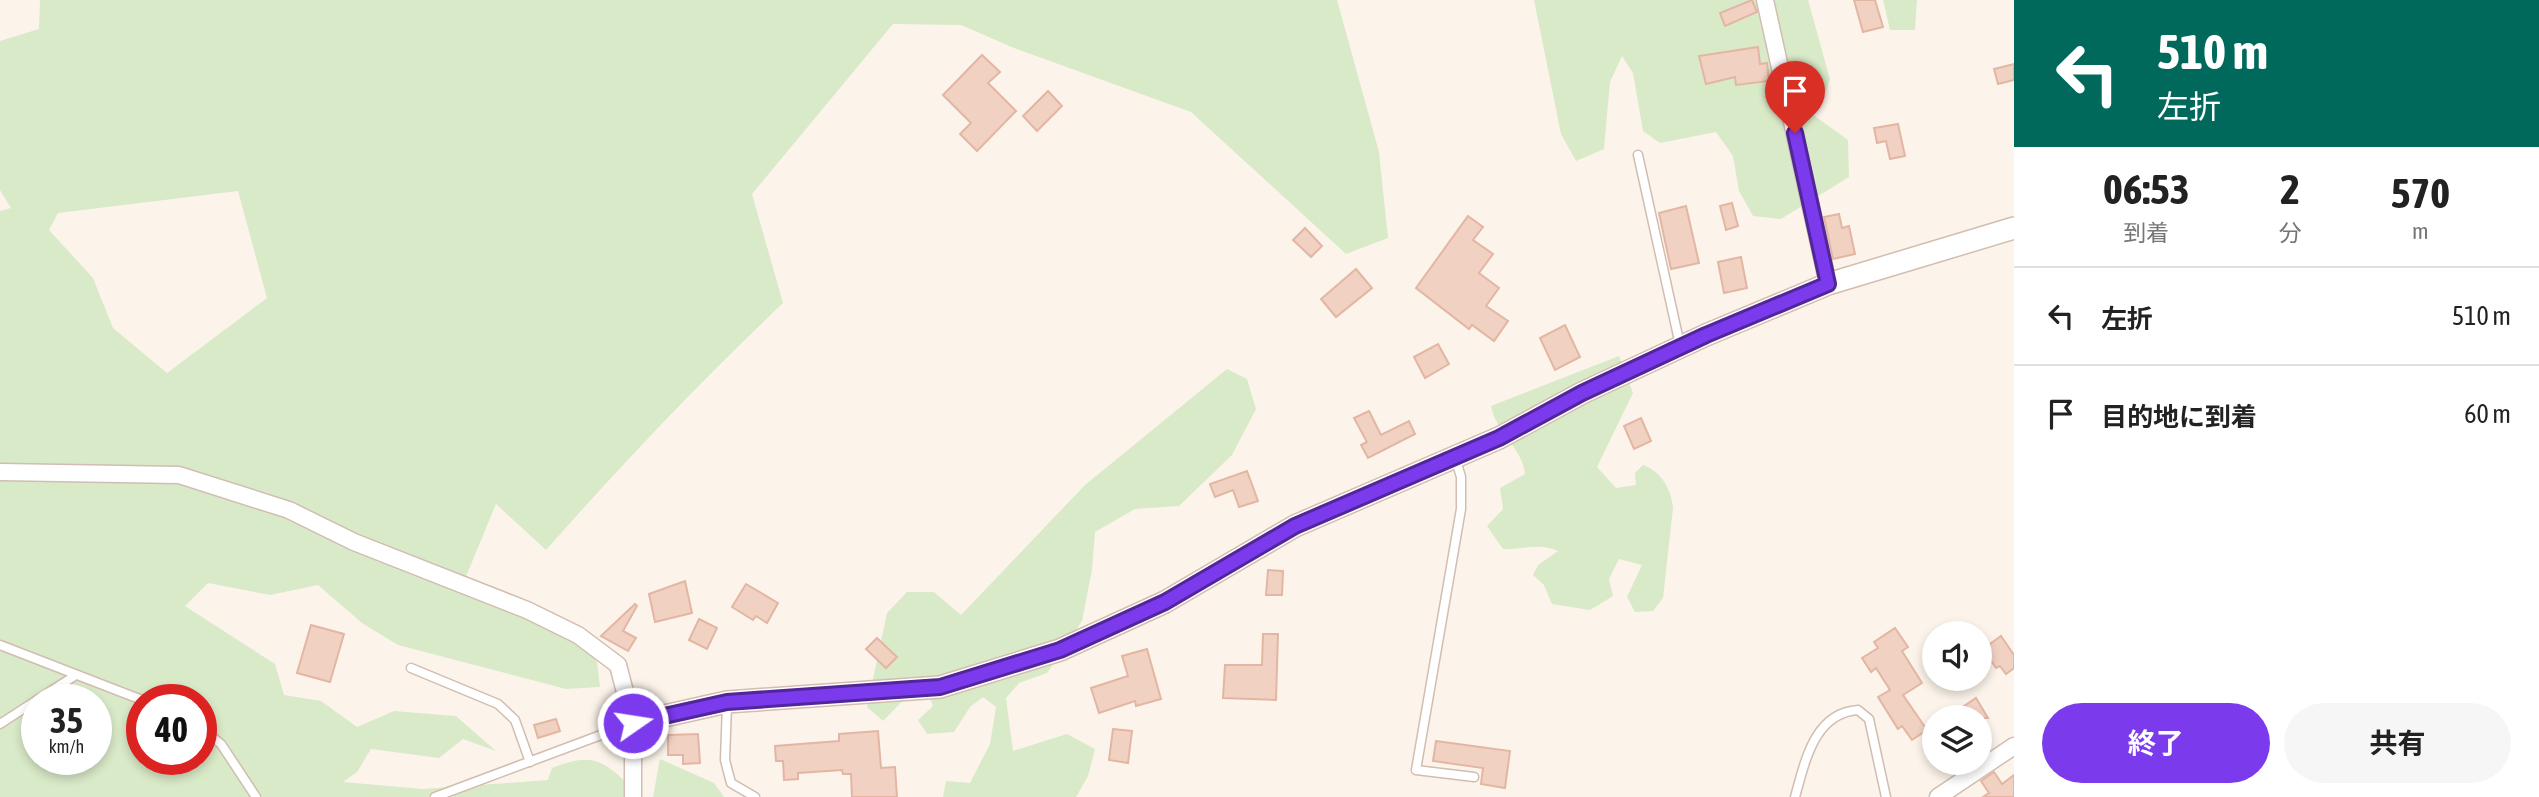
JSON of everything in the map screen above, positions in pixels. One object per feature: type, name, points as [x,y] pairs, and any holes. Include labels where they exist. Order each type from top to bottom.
[{"type":"street","points":[[1766,2],[1828,284]]},
{"type":"street","points":[[633,723],[727,702],[940,687],[1060,650],[1165,602],[1295,526],[1455,457],[1681,348],[1828,284],[2014,228]]},
{"type":"street","points":[[0,472],[179,475],[279,506],[354,541],[527,610],[579,635],[618,665],[633,723],[633,797]]},
{"type":"street","points":[[1938,797],[2014,746]]},
{"type":"lane","points":[[1638,155],[1681,348]]},
{"type":"lane","points":[[1455,457],[1461,477],[1461,509],[1416,770],[1474,777]]},
{"type":"lane","points":[[0,645],[126,694]]},
{"type":"lane","points":[[411,668],[498,704],[515,720],[530,762]]},
{"type":"lane","points":[[63,684],[76,676]]},
{"type":"lane","points":[[727,702],[725,760],[731,783],[755,797]]},
{"type":"lane","points":[[0,724],[21,710]]},
{"type":"lane","points":[[1795,797],[1809,749],[1830,719],[1845,711],[1858,710],[1869,719],[1886,797]]},
{"type":"lane","points":[[435,797],[633,723]]},
{"type":"lane","points":[[217,741],[256,797]]},
{"type":"green space","points":[[40,0],[1337,0],[1379,152],[1388,238],[1346,254],[1191,112],[1014,48],[961,25],[893,24],[752,194],[783,303],[662,424],[546,550],[496,504],[460,591],[580,643],[597,662],[600,687],[566,689],[398,645],[362,623],[318,585],[270,595],[208,583],[185,606],[275,664],[284,695],[321,701],[357,727],[394,711],[456,716],[496,751],[463,739],[439,758],[371,749],[357,772],[343,782],[423,789],[548,780],[552,768],[574,761],[591,760],[599,762],[625,781],[627,797],[0,797],[0,211],[11,208],[0,190],[0,41],[39,29]],"holes":[[[238,191],[267,298],[167,373],[113,328],[93,278],[49,230],[58,213]]]},
{"type":"green space","points":[[1534,0],[1808,0],[1830,79],[1826,91],[1803,99],[1805,109],[1848,140],[1849,177],[1781,219],[1753,216],[1739,191],[1733,156],[1716,132],[1660,143],[1643,131],[1633,73],[1622,56],[1610,82],[1604,149],[1576,161],[1561,134]]},
{"type":"green space","points":[[1883,0],[1917,0],[1915,30],[1890,30]]},
{"type":"green space","points":[[1619,356],[1633,393],[1597,467],[1616,488],[1636,485],[1635,473],[1643,465],[1660,476],[1670,494],[1673,508],[1663,598],[1653,611],[1635,612],[1627,597],[1642,565],[1619,559],[1609,579],[1613,596],[1590,610],[1552,604],[1544,585],[1533,575],[1538,565],[1558,551],[1538,547],[1503,549],[1487,526],[1503,509],[1500,488],[1525,474],[1519,456],[1498,424],[1491,406]]},
{"type":"green space","points":[[1227,369],[1247,379],[1256,409],[1232,455],[1179,506],[1135,509],[1095,532],[1092,570],[1082,621],[1047,673],[1019,683],[1006,698],[1013,751],[1067,734],[1095,749],[1088,776],[1076,797],[943,797],[946,781],[970,783],[990,744],[996,707],[983,697],[970,707],[954,732],[927,734],[918,720],[933,706],[923,680],[883,721],[867,707],[887,613],[907,592],[934,592],[961,615],[1085,485]]},
{"type":"green space","points":[[660,759],[714,783],[724,797],[653,797]]},
{"type":"building","points":[[1752,0],[1757,12],[1725,26],[1720,13]]},
{"type":"building","points":[[1854,0],[1875,0],[1883,27],[1863,32]]},
{"type":"building","points":[[1758,47],[1760,64],[1767,63],[1769,81],[1736,85],[1735,77],[1706,84],[1699,56]]},
{"type":"building","points":[[982,55],[1000,72],[988,83],[1016,111],[977,151],[960,134],[971,123],[943,95]]},
{"type":"building","points":[[2014,64],[2014,80],[1998,84],[1994,69]]},
{"type":"building","points":[[1048,91],[1062,106],[1037,131],[1023,116]]},
{"type":"building","points":[[1898,124],[1905,156],[1890,159],[1886,141],[1877,143],[1874,128]]},
{"type":"building","points":[[1732,203],[1738,226],[1726,230],[1720,206]]},
{"type":"building","points":[[1686,206],[1699,263],[1671,269],[1659,213]]},
{"type":"building","points":[[1839,214],[1842,228],[1849,226],[1855,254],[1833,259],[1824,217]]},
{"type":"building","points":[[1468,216],[1483,227],[1473,240],[1493,254],[1479,273],[1499,288],[1486,306],[1508,321],[1494,341],[1472,325],[1469,329],[1416,288]]},
{"type":"building","points":[[1305,228],[1322,246],[1311,257],[1293,240]]},
{"type":"building","points":[[1741,257],[1747,288],[1724,293],[1718,262]]},
{"type":"building","points":[[1356,269],[1372,288],[1336,317],[1321,299]]},
{"type":"building","points":[[1565,325],[1580,357],[1555,370],[1540,338]]},
{"type":"building","points":[[1438,344],[1449,364],[1425,378],[1414,357]]},
{"type":"building","points":[[1369,411],[1381,435],[1409,421],[1415,434],[1368,458],[1361,445],[1367,442],[1354,418]]},
{"type":"building","points":[[1641,418],[1651,441],[1634,449],[1624,426]]},
{"type":"building","points":[[1247,471],[1258,501],[1239,507],[1233,490],[1215,497],[1210,484]]},
{"type":"building","points":[[1268,570],[1283,571],[1282,595],[1266,595]]},
{"type":"building","points":[[685,581],[692,613],[655,622],[649,594]]},
{"type":"building","points":[[746,584],[778,603],[767,623],[756,616],[753,620],[732,607]]},
{"type":"building","points":[[635,604],[637,606],[623,631],[636,638],[628,651],[601,636]]},
{"type":"building","points":[[699,619],[717,628],[707,649],[689,640]]},
{"type":"building","points":[[311,625],[344,634],[330,682],[297,673]]},
{"type":"building","points":[[1895,628],[1908,647],[1902,651],[1922,683],[1903,695],[1922,723],[1922,733],[1912,740],[1902,726],[1898,729],[1878,697],[1890,690],[1876,668],[1871,672],[1862,658],[1878,648],[1874,642]]},
{"type":"building","points":[[1263,634],[1278,634],[1276,700],[1223,698],[1225,665],[1262,665]]},
{"type":"building","points":[[2001,636],[2014,655],[2014,668],[2006,674],[2000,666],[1996,668],[1992,662],[1992,642]]},
{"type":"building","points":[[877,638],[897,657],[886,668],[866,649]]},
{"type":"building","points":[[1147,649],[1161,699],[1136,706],[1135,701],[1099,713],[1091,688],[1128,676],[1122,656]]},
{"type":"building","points":[[1976,698],[1980,705],[1966,705]]},
{"type":"building","points":[[556,719],[560,731],[538,738],[534,725]]},
{"type":"building","points":[[1113,729],[1132,731],[1128,763],[1109,760]]},
{"type":"building","points":[[878,731],[881,768],[895,767],[897,797],[852,797],[851,774],[843,774],[842,770],[798,773],[798,779],[784,780],[783,761],[776,761],[775,746],[839,741],[839,734]]},
{"type":"building","points":[[698,734],[700,763],[683,764],[683,755],[668,755],[668,735]]},
{"type":"building","points":[[1436,741],[1510,751],[1505,788],[1481,784],[1483,768],[1433,761]]},
{"type":"building","points":[[1994,772],[2002,784],[2014,775],[2014,797],[1983,797],[1989,793],[1981,781]]},
{"type":"route","points":[[633,723],[727,702],[940,687],[1060,650],[1165,602],[1295,526],[1499,438],[1582,393],[1706,335],[1828,284],[1795,133]]}]
